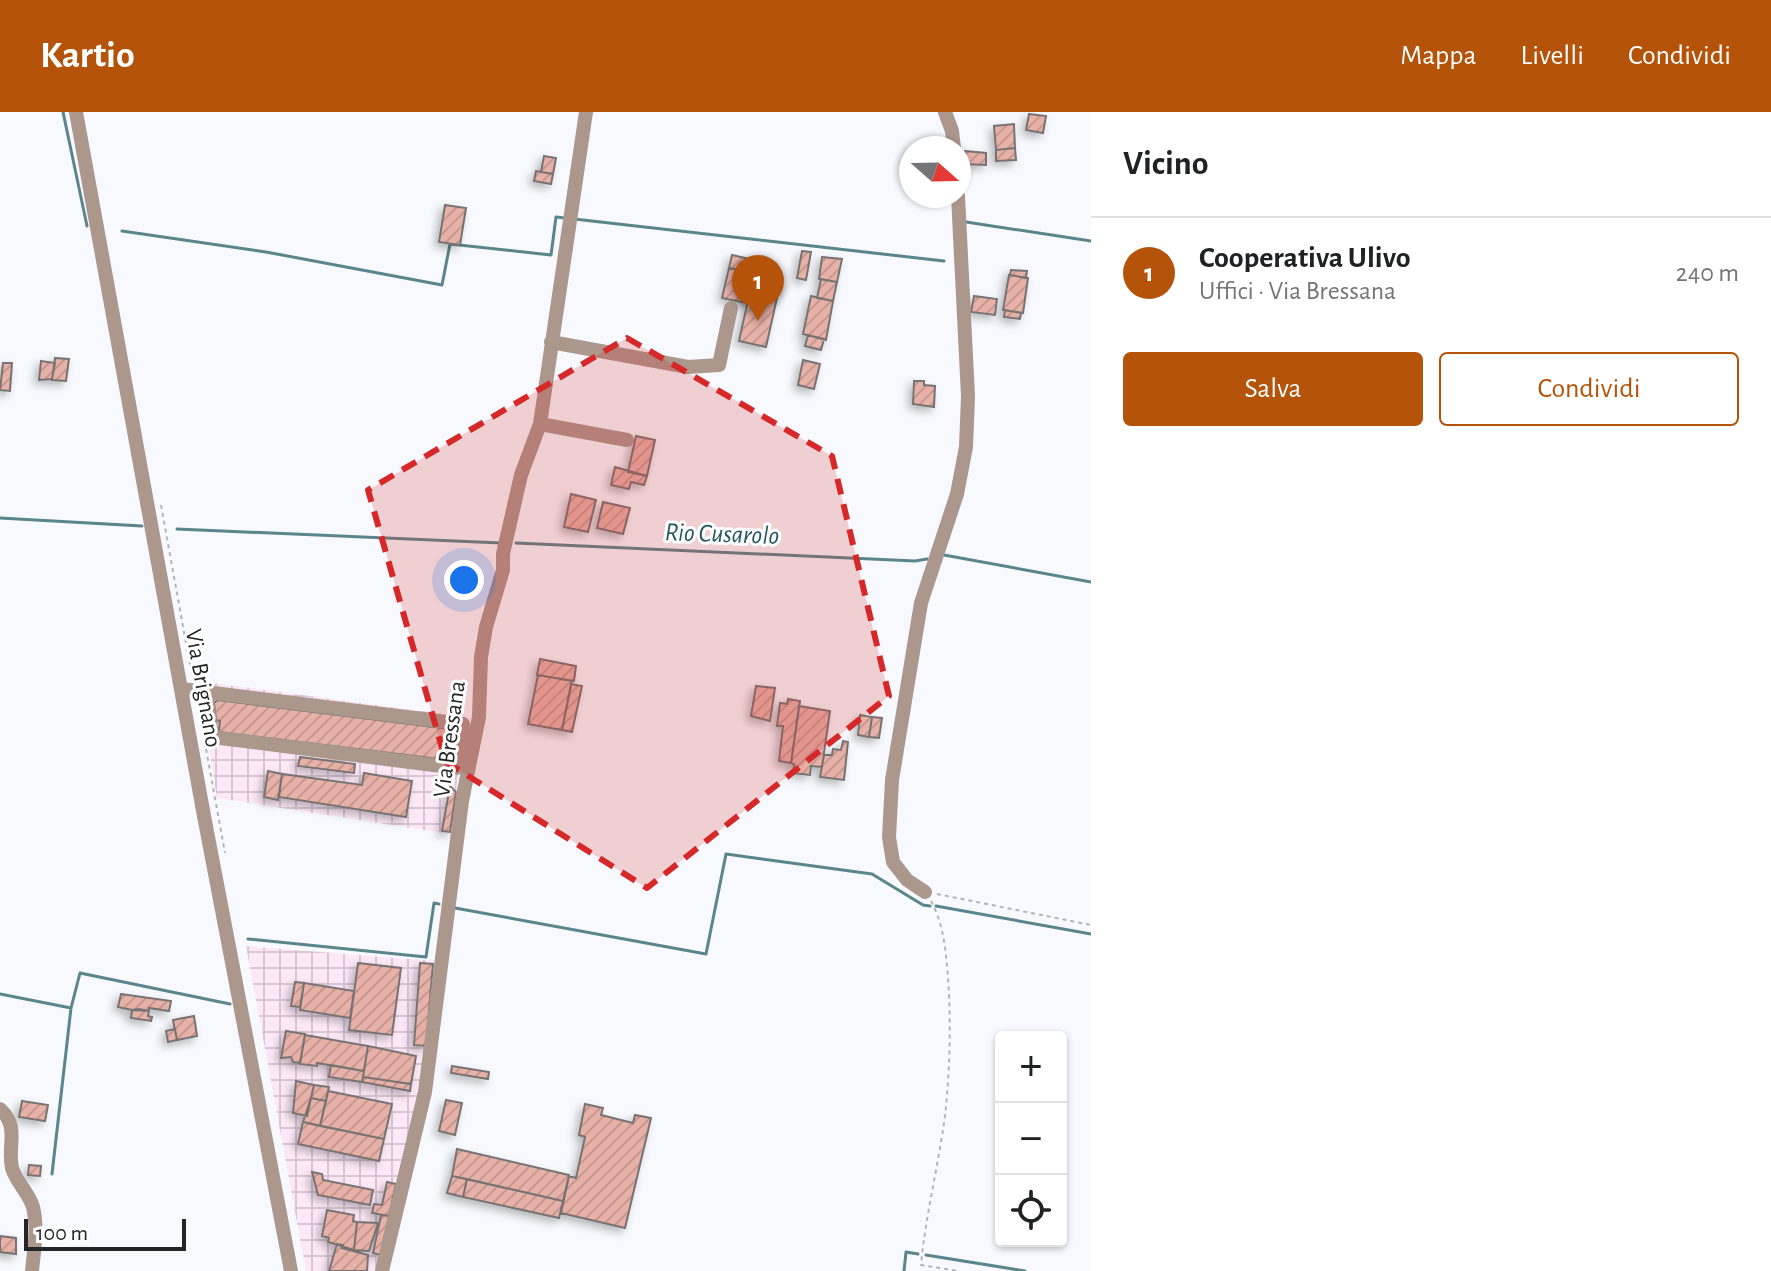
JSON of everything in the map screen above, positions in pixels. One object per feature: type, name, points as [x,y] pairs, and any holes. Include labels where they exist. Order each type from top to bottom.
[{"type":"street","name":"Via Brignano","points":[[76,112],[291,1271]]},
{"type":"street","name":"Via Bressana","points":[[382,1271],[425,1092],[462,801],[479,717],[483,642],[503,570],[503,554],[521,475],[540,424],[586,112]]},
{"type":"street","points":[[945,112],[953,136]]},
{"type":"street","points":[[925,892],[907,880],[893,862],[889,837],[892,780],[921,603],[957,494],[966,447],[968,396],[959,208]]},
{"type":"street","points":[[551,342],[688,367],[719,365],[731,308]]},
{"type":"street","points":[[540,424],[627,440]]},
{"type":"street","points":[[181,689],[206,692],[463,724],[457,768],[212,737],[206,692]]},
{"type":"street","points":[[0,1109],[9,1116],[12,1126],[7,1170],[33,1208],[32,1271]]},
{"type":"path","points":[[925,892],[1091,925]]},
{"type":"path","points":[[921,1271],[926,1219],[946,1106],[949,1055],[945,943],[936,910],[925,892]]},
{"type":"path","points":[[921,1265],[959,1271]]},
{"type":"highlighted area","points":[[627,338],[832,456],[889,696],[647,888],[446,762],[368,490]]},
{"type":"shaded area","points":[[198,681],[466,717],[450,834],[217,798]]},
{"type":"shaded area","points":[[246,946],[436,961],[427,1052],[380,1271],[306,1271]]},
{"type":"building","points":[[1029,114],[1046,116],[1043,133],[1026,130]]},
{"type":"building","points":[[1014,124],[1015,148],[996,150],[994,126]]},
{"type":"building","points":[[1015,148],[1016,160],[996,161],[996,150]]},
{"type":"building","points":[[971,152],[986,153],[986,165],[971,164]]},
{"type":"building","points":[[544,156],[556,158],[553,174],[541,172]]},
{"type":"building","points":[[536,171],[553,174],[551,184],[534,181]]},
{"type":"building","points":[[445,205],[466,208],[460,245],[439,242]]},
{"type":"building","points":[[802,251],[811,252],[806,280],[797,278]]},
{"type":"building","points":[[732,255],[750,259],[747,271],[729,268]]},
{"type":"building","points":[[822,257],[842,259],[837,282],[819,279]]},
{"type":"building","points":[[729,268],[754,273],[747,303],[722,298]]},
{"type":"building","points":[[1011,270],[1027,271],[1026,278],[1010,275]]},
{"type":"building","points":[[754,273],[781,280],[766,347],[739,341]]},
{"type":"building","points":[[1009,275],[1028,278],[1023,313],[1003,310]]},
{"type":"building","points":[[821,279],[837,282],[833,301],[817,298]]},
{"type":"building","points":[[811,296],[833,301],[826,340],[803,334]]},
{"type":"building","points":[[974,296],[997,299],[995,315],[971,312]]},
{"type":"building","points":[[1005,310],[1021,313],[1020,319],[1004,317]]},
{"type":"building","points":[[808,335],[824,339],[821,350],[805,346]]},
{"type":"building","points":[[55,358],[69,359],[66,381],[52,380]]},
{"type":"building","points":[[803,360],[820,364],[814,389],[798,385]]},
{"type":"building","points":[[41,361],[55,363],[52,379],[39,380]]},
{"type":"building","points":[[3,363],[12,363],[10,391],[0,390]]},
{"type":"building","points":[[914,381],[935,386],[934,407],[913,404]]},
{"type":"building","points":[[636,436],[655,440],[647,476],[628,472]]},
{"type":"building","points":[[615,467],[647,476],[644,485],[631,482],[629,489],[611,485]]},
{"type":"building","points":[[571,494],[596,500],[588,532],[564,527]]},
{"type":"building","points":[[603,502],[630,508],[623,534],[597,528]]},
{"type":"building","points":[[540,659],[576,666],[574,681],[537,675]]},
{"type":"building","points":[[538,675],[572,681],[562,730],[528,724]]},
{"type":"building","points":[[571,684],[582,686],[572,732],[562,730]]},
{"type":"building","points":[[756,686],[775,688],[770,721],[751,716]]},
{"type":"building","points":[[788,699],[800,701],[791,763],[779,761],[783,726],[777,726],[780,703],[787,704]]},
{"type":"building","points":[[218,700],[458,730],[455,761],[219,732],[220,721],[216,720],[214,703]]},
{"type":"building","points":[[799,706],[830,711],[822,767],[811,766],[810,775],[793,773],[794,764],[791,763]]},
{"type":"building","points":[[860,715],[872,717],[869,737],[858,735]]},
{"type":"building","points":[[872,717],[882,718],[879,738],[869,737]]},
{"type":"building","points":[[843,741],[848,742],[844,780],[820,777],[824,755],[832,755],[833,749],[841,750]]},
{"type":"building","points":[[300,757],[355,764],[354,773],[298,766]]},
{"type":"building","points":[[268,771],[282,774],[278,800],[264,797]]},
{"type":"building","points":[[364,773],[412,781],[406,817],[279,797],[282,774],[362,785]]},
{"type":"building","points":[[450,786],[456,792],[450,832],[442,831]]},
{"type":"building","points":[[358,963],[401,968],[392,1035],[349,1030]]},
{"type":"building","points":[[420,963],[433,964],[426,1046],[414,1045]]},
{"type":"building","points":[[295,982],[304,983],[300,1007],[291,1006]]},
{"type":"building","points":[[304,983],[354,991],[350,1018],[300,1010]]},
{"type":"building","points":[[121,994],[171,1001],[169,1011],[118,1007]]},
{"type":"building","points":[[132,1010],[149,1011],[151,1021],[131,1018]]},
{"type":"building","points":[[194,1016],[197,1036],[177,1040],[173,1020]]},
{"type":"building","points":[[175,1029],[177,1040],[168,1042],[166,1031]]},
{"type":"building","points":[[286,1031],[305,1034],[300,1063],[293,1062],[291,1057],[281,1058]]},
{"type":"building","points":[[305,1035],[368,1046],[364,1071],[317,1063],[317,1066],[300,1064]]},
{"type":"building","points":[[368,1046],[416,1056],[411,1084],[363,1077]]},
{"type":"building","points":[[331,1065],[364,1071],[362,1082],[329,1077]]},
{"type":"building","points":[[452,1066],[489,1072],[488,1079],[451,1073]]},
{"type":"building","points":[[363,1077],[411,1084],[410,1091],[362,1082]]},
{"type":"building","points":[[296,1081],[314,1085],[307,1116],[293,1113]]},
{"type":"building","points":[[314,1085],[329,1087],[326,1101],[311,1098]]},
{"type":"building","points":[[328,1091],[392,1104],[384,1139],[320,1126]]},
{"type":"building","points":[[311,1098],[326,1101],[320,1126],[303,1122]]},
{"type":"building","points":[[446,1100],[462,1103],[455,1135],[439,1131]]},
{"type":"building","points":[[22,1101],[48,1105],[45,1121],[19,1117]]},
{"type":"building","points":[[585,1104],[603,1108],[601,1115],[633,1123],[635,1115],[651,1118],[625,1228],[561,1213],[569,1176],[576,1178],[585,1137],[579,1135]]},
{"type":"building","points":[[303,1122],[384,1139],[379,1161],[298,1144]]},
{"type":"building","points":[[457,1149],[569,1175],[563,1201],[452,1176]]},
{"type":"building","points":[[29,1165],[41,1166],[40,1176],[28,1175]]},
{"type":"building","points":[[312,1172],[322,1174],[323,1180],[373,1190],[370,1205],[318,1195]]},
{"type":"building","points":[[452,1176],[467,1179],[463,1197],[447,1193]]},
{"type":"building","points":[[467,1179],[563,1201],[559,1218],[463,1197]]},
{"type":"building","points":[[387,1182],[396,1184],[389,1216],[372,1213],[374,1204],[382,1205]]},
{"type":"building","points":[[327,1210],[354,1215],[353,1221],[357,1222],[354,1250],[328,1242],[329,1238],[322,1236]]},
{"type":"building","points":[[381,1215],[389,1216],[381,1255],[373,1253]]},
{"type":"building","points":[[357,1222],[378,1223],[369,1251],[354,1250]]},
{"type":"building","points":[[0,1236],[16,1238],[16,1254],[0,1252]]},
{"type":"building","points":[[337,1244],[368,1255],[367,1271],[329,1271]]},
{"type":"waterway","points":[[63,112],[87,226]]},
{"type":"waterway","points":[[122,231],[266,252],[442,285],[450,244],[551,255],[556,217],[565,218]]},
{"type":"waterway","points":[[574,219],[944,261]]},
{"type":"waterway","points":[[966,222],[1091,241]]},
{"type":"waterway","name":"Rio Cusarolo","points":[[0,518],[142,526]]},
{"type":"waterway","name":"Rio Cusarolo","points":[[177,529],[501,543]]},
{"type":"waterway","name":"Rio Cusarolo","points":[[516,543],[915,561],[927,559]]},
{"type":"waterway","name":"Rio Cusarolo","points":[[944,555],[1091,582]]},
{"type":"waterway","points":[[455,908],[706,954],[726,854],[872,874],[923,905],[930,906]]},
{"type":"waterway","points":[[248,939],[426,957],[434,903],[439,904]]},
{"type":"waterway","points":[[936,906],[1091,934]]},
{"type":"waterway","points":[[52,1174],[71,1008],[80,973],[230,1004]]},
{"type":"waterway","points":[[0,994],[71,1008]]},
{"type":"waterway","points":[[904,1271],[906,1252],[918,1254]]},
{"type":"waterway","points":[[926,1255],[1025,1271]]},
{"type":"place","name":"Cooperativa Ulivo","points":[[758,321]]}]
